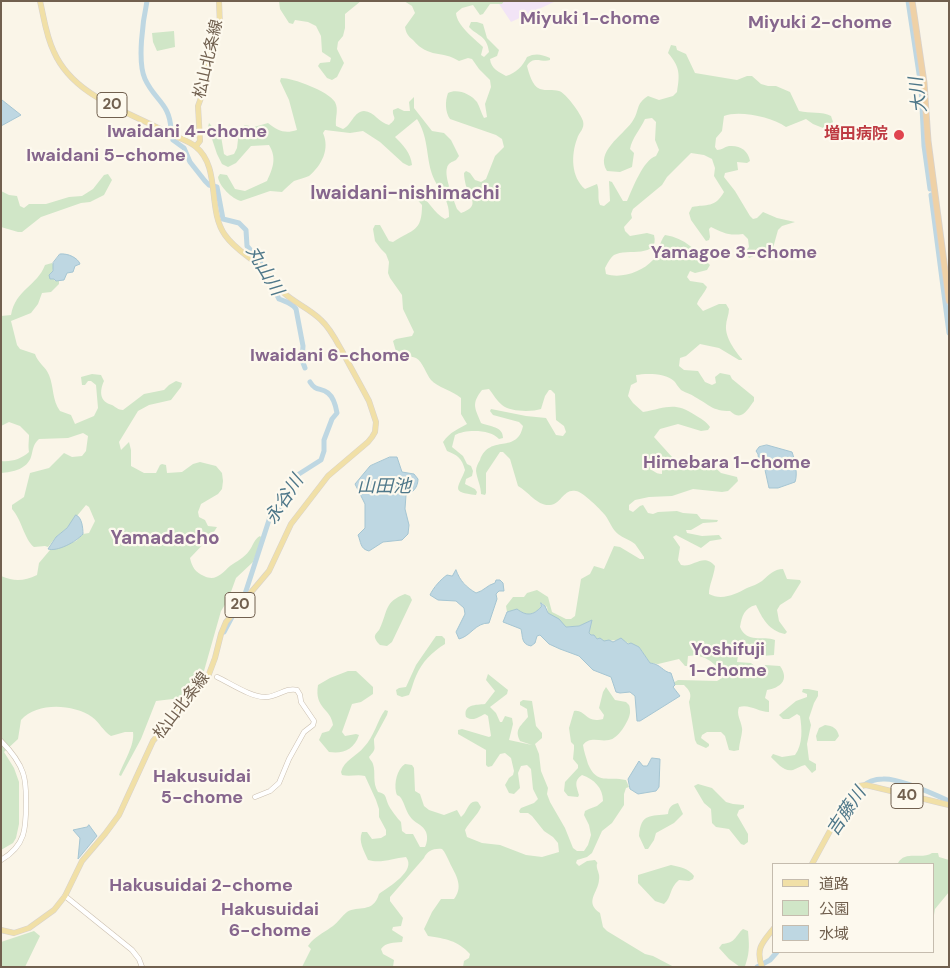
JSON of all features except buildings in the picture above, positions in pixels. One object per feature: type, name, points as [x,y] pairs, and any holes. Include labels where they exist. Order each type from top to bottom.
[{"type":"highway","points":[[912,1],[924,83],[928,140],[949,301]]},
{"type":"main road","name":"20","points":[[40,1],[54,54],[67,74],[96,97],[174,137],[196,146]]},
{"type":"main road","name":"松山北条線","points":[[1,930],[14,933],[29,928],[54,910],[65,896],[82,861],[119,814],[153,741],[209,674],[216,658],[221,634],[226,622],[269,572],[287,531],[296,517],[328,476],[368,442],[375,432],[376,422],[369,401],[328,328],[312,312],[283,293],[267,273],[244,255],[226,236],[218,223],[207,161],[196,146],[200,142],[198,106],[205,87],[209,54],[220,27],[219,1]]},
{"type":"main road","name":"40","points":[[813,863],[843,807],[857,787],[864,785],[949,805]]},
{"type":"main road","points":[[761,965],[760,948],[772,931]]},
{"type":"street","points":[[218,677],[254,695],[263,697],[272,696],[291,689],[297,690],[301,702],[314,721],[313,725],[304,732],[279,783],[270,791],[256,797]]},
{"type":"street","points":[[1,741],[18,763],[24,775],[26,821],[24,834],[19,845],[11,854],[1,860]]},
{"type":"street","points":[[65,896],[132,950],[142,967]]},
{"type":"shaded area","points":[[497,1],[556,1],[511,22]]},
{"type":"green space","points":[[279,1],[361,1],[345,14],[345,28],[343,36],[338,42],[337,49],[344,63],[337,77],[332,80],[327,78],[318,66],[320,63],[330,62],[331,58],[322,52],[321,36],[316,26],[308,22],[295,20],[293,24],[289,23],[280,9]]},
{"type":"green space","points":[[404,1],[504,1],[502,4],[490,4],[483,14],[480,15],[473,5],[462,8],[456,13],[459,23],[483,47],[481,55],[484,57],[489,52],[486,42],[469,27],[471,22],[483,24],[487,38],[499,50],[497,56],[490,59],[492,65],[506,76],[519,69],[527,57],[538,54],[550,58],[547,61],[535,60],[529,63],[527,66],[530,76],[535,85],[540,89],[557,90],[562,93],[573,104],[582,118],[583,126],[577,139],[573,159],[575,172],[580,184],[585,189],[597,184],[600,205],[604,206],[610,201],[609,181],[612,182],[623,201],[627,201],[643,169],[656,156],[659,150],[655,140],[656,122],[652,118],[645,119],[631,145],[630,149],[634,153],[632,167],[620,172],[607,171],[604,164],[604,157],[607,151],[632,122],[639,105],[644,99],[648,96],[659,100],[673,96],[677,92],[678,71],[675,62],[668,53],[671,45],[676,46],[677,50],[686,54],[695,73],[737,80],[752,76],[761,84],[776,86],[790,92],[799,111],[831,116],[833,122],[828,130],[806,119],[786,127],[773,120],[755,115],[730,114],[724,116],[722,131],[716,138],[715,147],[717,150],[720,150],[729,146],[737,146],[747,154],[750,161],[747,163],[737,162],[738,170],[725,173],[724,177],[750,216],[753,219],[757,218],[763,212],[777,218],[795,222],[782,226],[778,230],[773,248],[749,258],[746,251],[749,247],[748,239],[743,234],[726,234],[711,227],[709,229],[709,240],[706,241],[691,220],[689,213],[692,207],[714,203],[724,192],[714,176],[715,168],[712,159],[704,155],[691,153],[667,177],[662,185],[633,209],[632,218],[624,227],[630,236],[647,233],[654,235],[655,242],[652,247],[647,250],[614,255],[605,268],[606,274],[618,276],[643,268],[655,257],[665,235],[685,242],[695,250],[710,265],[707,270],[695,273],[690,271],[687,277],[690,281],[703,283],[707,287],[697,304],[703,311],[719,304],[726,304],[729,309],[726,324],[727,335],[742,360],[719,348],[700,344],[686,356],[680,358],[679,366],[684,370],[698,371],[705,382],[712,385],[716,383],[715,377],[720,373],[730,375],[732,379],[754,397],[754,401],[744,414],[738,415],[730,411],[711,407],[681,390],[674,381],[666,376],[650,374],[636,375],[637,382],[631,385],[628,396],[643,412],[670,407],[682,408],[707,423],[710,427],[708,430],[701,431],[678,424],[660,429],[654,437],[672,457],[672,461],[650,461],[647,463],[653,471],[662,474],[662,470],[667,466],[682,470],[699,468],[703,463],[710,463],[721,473],[737,477],[738,481],[728,491],[693,489],[672,496],[635,500],[629,505],[629,510],[633,512],[643,505],[648,513],[653,514],[677,511],[697,514],[701,519],[718,520],[717,522],[703,523],[691,530],[686,530],[687,533],[702,536],[719,535],[722,539],[710,541],[701,548],[676,535],[673,537],[680,547],[678,560],[681,565],[706,560],[715,566],[709,594],[724,597],[734,594],[759,583],[780,569],[783,569],[787,579],[800,580],[801,582],[791,598],[780,605],[777,610],[779,621],[787,632],[785,634],[770,627],[756,605],[746,610],[743,616],[740,627],[747,636],[775,640],[774,655],[762,656],[758,652],[742,652],[738,655],[737,662],[751,663],[758,669],[764,668],[765,665],[780,666],[784,679],[776,687],[767,690],[765,698],[769,701],[769,712],[743,706],[739,707],[738,715],[742,730],[739,750],[729,750],[725,736],[721,732],[707,732],[702,735],[701,738],[709,744],[706,748],[697,744],[689,702],[690,693],[684,685],[675,685],[673,683],[678,680],[717,681],[722,678],[718,668],[709,660],[699,656],[688,656],[687,666],[679,659],[658,664],[650,663],[639,647],[620,640],[603,641],[594,637],[589,633],[591,621],[579,626],[566,627],[548,613],[547,607],[542,603],[538,610],[532,613],[526,614],[516,610],[507,612],[506,606],[513,597],[524,597],[527,593],[537,590],[548,597],[552,612],[566,619],[571,619],[575,616],[581,579],[590,574],[594,566],[604,569],[614,546],[620,547],[640,559],[644,559],[644,557],[635,544],[614,530],[603,512],[583,494],[576,491],[568,492],[557,502],[550,505],[537,501],[518,486],[510,459],[503,452],[500,452],[486,473],[486,493],[485,495],[481,494],[476,470],[484,452],[490,447],[515,440],[520,435],[523,426],[519,422],[493,415],[490,411],[491,409],[546,418],[556,435],[563,436],[566,432],[564,426],[556,420],[555,394],[551,390],[545,396],[541,409],[527,411],[506,407],[498,402],[489,389],[482,390],[475,403],[481,423],[501,431],[503,438],[499,439],[490,433],[478,431],[455,435],[452,447],[463,456],[473,471],[472,476],[466,479],[465,484],[477,492],[476,495],[459,491],[458,488],[465,470],[464,466],[459,458],[447,451],[443,442],[451,433],[467,424],[461,414],[461,398],[434,382],[421,362],[416,358],[397,355],[393,341],[412,336],[414,332],[403,309],[402,295],[388,273],[389,262],[386,254],[375,241],[373,229],[375,225],[380,225],[389,241],[393,242],[415,229],[422,214],[422,205],[414,196],[414,193],[418,192],[441,216],[445,219],[449,217],[445,198],[431,171],[425,138],[417,119],[395,137],[408,153],[412,165],[409,166],[403,163],[380,142],[363,131],[350,133],[325,130],[323,133],[326,145],[325,151],[318,167],[309,176],[294,181],[282,192],[270,191],[241,201],[230,195],[219,181],[218,177],[220,174],[227,175],[235,189],[245,191],[267,181],[273,163],[273,154],[269,145],[251,146],[236,163],[228,167],[222,164],[217,154],[208,127],[209,123],[221,136],[224,154],[227,156],[234,154],[237,148],[239,131],[245,125],[254,127],[268,123],[282,131],[297,130],[289,100],[280,81],[281,78],[310,86],[331,98],[337,108],[336,126],[343,129],[358,113],[364,111],[371,113],[389,125],[394,119],[393,110],[398,108],[410,111],[409,102],[414,97],[414,108],[432,131],[444,133],[451,140],[459,156],[447,168],[446,172],[450,188],[457,209],[461,213],[471,208],[472,201],[466,186],[464,173],[466,171],[470,173],[475,180],[481,182],[486,179],[495,156],[504,147],[502,139],[496,135],[450,119],[446,110],[446,99],[448,93],[455,91],[468,94],[477,102],[484,118],[487,117],[485,104],[491,87],[490,80],[472,59],[468,58],[459,61],[430,52],[419,46],[406,31],[405,27],[415,13],[412,6]]},
{"type":"green space","points":[[174,31],[175,47],[157,51],[152,33]]},
{"type":"green space","points":[[108,174],[112,180],[104,195],[90,202],[81,203],[41,217],[22,232],[1,227],[1,191],[17,196],[20,206],[24,208],[29,204],[46,204],[69,197],[82,196],[93,189],[104,175]]},
{"type":"green space","points":[[52,263],[54,266],[53,276],[55,281],[59,281],[59,284],[51,292],[42,293],[38,304],[31,313],[11,321],[17,345],[20,349],[35,354],[48,372],[60,411],[71,415],[75,424],[94,416],[98,408],[96,385],[88,381],[85,385],[82,385],[81,377],[92,374],[101,375],[104,381],[101,393],[105,402],[121,410],[144,394],[164,390],[176,381],[182,383],[171,400],[149,405],[138,411],[119,442],[121,450],[129,442],[131,466],[144,473],[156,473],[162,464],[166,465],[167,473],[182,472],[193,464],[200,462],[216,466],[222,473],[222,489],[218,494],[201,504],[198,512],[199,517],[205,520],[208,526],[217,527],[190,558],[194,569],[198,573],[208,578],[218,576],[245,556],[258,537],[262,538],[253,562],[236,578],[228,600],[221,611],[204,671],[193,687],[181,698],[156,701],[141,739],[121,776],[119,775],[131,748],[133,732],[111,736],[92,717],[75,709],[65,707],[36,710],[21,720],[18,739],[4,752],[14,768],[19,782],[19,824],[13,843],[1,850],[1,576],[19,580],[37,575],[39,563],[50,550],[76,541],[83,534],[89,533],[95,521],[89,507],[86,505],[48,547],[34,547],[12,509],[12,505],[24,497],[30,473],[49,468],[64,453],[72,457],[82,456],[86,451],[88,436],[83,433],[68,438],[39,439],[34,445],[29,461],[23,467],[15,471],[1,473],[1,461],[23,457],[29,452],[29,435],[20,426],[9,422],[1,426],[1,316],[11,315],[13,307],[21,294],[37,278],[45,265]]},
{"type":"green space","points":[[405,594],[410,596],[412,600],[392,642],[387,646],[380,645],[375,636],[388,608],[393,600]]},
{"type":"green space","points":[[436,636],[442,636],[445,639],[445,644],[421,666],[409,695],[402,697],[397,695],[396,690],[406,687],[416,665]]},
{"type":"green space","points":[[348,671],[356,671],[373,687],[373,694],[361,702],[352,704],[342,732],[345,736],[359,735],[354,744],[347,750],[329,752],[319,740],[322,733],[329,731],[333,725],[332,719],[318,699],[318,685]]},
{"type":"green space","points":[[488,674],[508,690],[507,694],[490,707],[496,713],[500,722],[502,722],[505,716],[512,718],[513,724],[509,740],[532,745],[520,741],[518,731],[528,717],[527,709],[520,705],[520,702],[523,700],[532,701],[536,726],[542,733],[542,738],[535,744],[539,754],[541,771],[548,788],[547,794],[573,848],[577,851],[584,851],[591,835],[584,815],[585,811],[603,801],[603,796],[597,785],[582,775],[577,780],[578,797],[568,796],[564,791],[565,782],[578,768],[573,759],[574,745],[571,742],[569,728],[574,711],[581,712],[593,720],[603,719],[604,715],[599,708],[606,687],[615,700],[626,702],[629,705],[630,713],[628,720],[616,736],[609,740],[589,741],[583,745],[588,764],[595,775],[604,778],[626,780],[629,787],[626,788],[624,794],[624,805],[612,823],[602,831],[592,853],[587,857],[577,860],[576,863],[579,866],[587,861],[595,860],[598,863],[599,880],[592,901],[595,909],[600,913],[603,927],[645,954],[674,967],[463,967],[464,961],[469,958],[470,954],[465,949],[446,939],[428,936],[424,929],[441,899],[454,899],[459,889],[459,884],[445,852],[439,849],[431,850],[390,897],[390,901],[403,918],[401,926],[393,927],[392,930],[403,937],[402,942],[388,944],[381,949],[383,954],[394,960],[393,967],[302,967],[311,949],[308,946],[311,942],[333,926],[347,912],[369,907],[373,904],[379,894],[400,878],[408,868],[406,857],[382,861],[368,860],[361,842],[362,832],[367,832],[372,839],[381,838],[386,835],[386,830],[379,817],[376,800],[365,776],[345,776],[341,772],[345,764],[367,743],[385,710],[388,711],[387,715],[374,739],[375,747],[369,757],[374,767],[375,785],[378,792],[385,796],[390,809],[401,822],[402,831],[406,834],[413,834],[420,847],[425,847],[426,845],[426,832],[410,817],[396,792],[397,776],[405,764],[412,765],[414,768],[415,791],[420,794],[424,806],[429,810],[444,815],[457,810],[461,817],[472,802],[478,802],[481,807],[465,830],[467,837],[482,843],[500,845],[526,855],[542,857],[559,852],[558,843],[553,837],[544,831],[532,816],[528,813],[520,813],[519,811],[538,799],[533,789],[531,769],[527,765],[521,766],[518,773],[520,788],[514,794],[509,793],[505,785],[514,771],[511,758],[505,753],[500,754],[492,766],[488,767],[486,765],[486,750],[458,734],[458,730],[462,729],[491,736],[488,716],[485,714],[476,719],[466,717],[468,707],[485,704],[495,691],[486,680]]},
{"type":"green space","points":[[803,689],[818,691],[818,696],[809,718],[811,725],[807,744],[809,760],[816,764],[816,770],[812,773],[805,765],[793,770],[787,770],[771,757],[773,754],[782,757],[795,755],[798,751],[801,736],[800,716],[797,714],[789,719],[783,719],[779,715],[796,701],[807,697],[807,694],[802,692]]},
{"type":"green space","points":[[825,725],[836,729],[839,736],[835,741],[817,741],[816,736],[819,728]]},
{"type":"green space","points":[[698,784],[712,788],[726,802],[744,805],[744,808],[739,810],[737,815],[748,834],[748,842],[744,845],[741,844],[729,829],[716,827],[712,823],[711,809],[704,803],[694,786]]},
{"type":"green space","points":[[678,803],[683,814],[674,823],[656,833],[648,849],[645,849],[639,836],[642,823],[648,817],[668,814],[671,807]]},
{"type":"green space","points":[[938,853],[939,857],[949,860],[949,892],[935,909],[935,863],[898,863],[905,857]]},
{"type":"green space","points":[[671,865],[681,867],[694,876],[689,881],[679,880],[664,904],[655,901],[638,883],[638,875]]},
{"type":"green space","points":[[743,929],[748,931],[749,951],[745,966],[740,967],[719,948],[722,944],[733,941]]},
{"type":"green space","points":[[34,931],[40,936],[25,967],[1,967],[1,942]]},
{"type":"water","points":[[1,100],[21,115],[1,126]]},
{"type":"water","points":[[60,254],[72,256],[80,264],[75,266],[73,272],[67,273],[64,280],[56,281],[50,279],[49,275],[53,271],[53,263]]},
{"type":"water","points":[[767,445],[792,452],[796,471],[795,482],[778,488],[769,488],[765,470],[759,463],[756,451],[759,447]]},
{"type":"water","name":"山田池","points":[[390,457],[397,457],[402,472],[414,474],[418,479],[415,489],[406,495],[405,509],[409,525],[408,534],[402,540],[383,542],[369,551],[362,547],[358,535],[365,528],[365,504],[355,484],[370,466]]},
{"type":"water","points":[[76,515],[81,520],[83,534],[66,546],[52,550],[48,549],[56,537],[67,528]]},
{"type":"water","points":[[456,570],[464,583],[476,593],[495,583],[496,580],[500,580],[503,583],[504,591],[499,591],[496,594],[497,599],[489,623],[480,625],[459,639],[456,632],[465,614],[464,608],[456,601],[438,600],[430,595],[442,579],[447,575],[452,576]]},
{"type":"water","points":[[541,603],[545,606],[548,613],[559,619],[566,627],[579,626],[592,620],[589,633],[597,639],[600,638],[604,641],[609,640],[613,642],[621,638],[628,644],[631,643],[639,647],[650,663],[671,673],[675,685],[673,687],[680,696],[640,721],[637,721],[635,696],[630,692],[616,692],[611,677],[593,670],[579,656],[549,644],[540,635],[537,636],[535,643],[531,646],[526,644],[523,640],[521,629],[503,622],[507,612],[517,609],[529,614],[541,607]]},
{"type":"water","points":[[652,758],[660,759],[659,787],[656,791],[638,794],[630,789],[628,779],[639,761],[643,766],[647,766]]},
{"type":"water","points":[[89,825],[97,836],[78,859],[80,838],[73,830]]},
{"type":"waterway","name":"丸山川","points":[[147,1],[141,62],[145,79],[168,114],[171,130]]},
{"type":"waterway","name":"大川","points":[[908,1],[921,87],[924,146],[930,189]]},
{"type":"waterway","name":"丸山川","points":[[173,140],[184,148],[190,162],[205,181],[209,185],[217,187],[223,219],[239,223],[246,230],[247,246],[259,260],[279,299],[296,309],[303,346],[302,360],[305,368]]},
{"type":"waterway","name":"大川","points":[[931,195],[949,333]]},
{"type":"waterway","name":"永谷川","points":[[240,604],[270,517],[290,498],[293,483],[299,474],[321,460],[324,451],[324,440],[332,419],[337,413],[330,395],[314,387],[310,382]]},
{"type":"waterway","name":"永谷川","points":[[224,632],[233,615]]},
{"type":"waterway","name":"吉藤川","points":[[862,787],[874,780],[890,779],[916,787],[949,801]]},
{"type":"waterway","name":"吉藤川","points":[[757,967],[770,960],[776,953]]},
{"type":"place","name":"増田病院","points":[[899,135]]},
{"type":"district","name":"Miyuki 1-chome","points":[[590,19]]},
{"type":"district","name":"Miyuki 2-chome","points":[[820,23]]},
{"type":"district","name":"Iwaidani 4-chome","points":[[187,132]]},
{"type":"district","name":"Iwaidani 5-chome","points":[[106,156]]},
{"type":"district","name":"Iwaidani-nishimachi","points":[[405,194]]},
{"type":"district","name":"Yamagoe 3-chome","points":[[734,253]]},
{"type":"district","name":"Iwaidani 6-chome","points":[[330,356]]},
{"type":"district","name":"Himebara 1-chome","points":[[727,463]]},
{"type":"district","name":"Yamadacho","points":[[165,539]]},
{"type":"district","name":"Yoshifuji 1-chome","points":[[728,660]]},
{"type":"district","name":"Hakusuidai 5-chome","points":[[202,788]]},
{"type":"district","name":"Hakusuidai 2-chome","points":[[201,886]]},
{"type":"district","name":"Hakusuidai 6-chome","points":[[270,920]]}]
